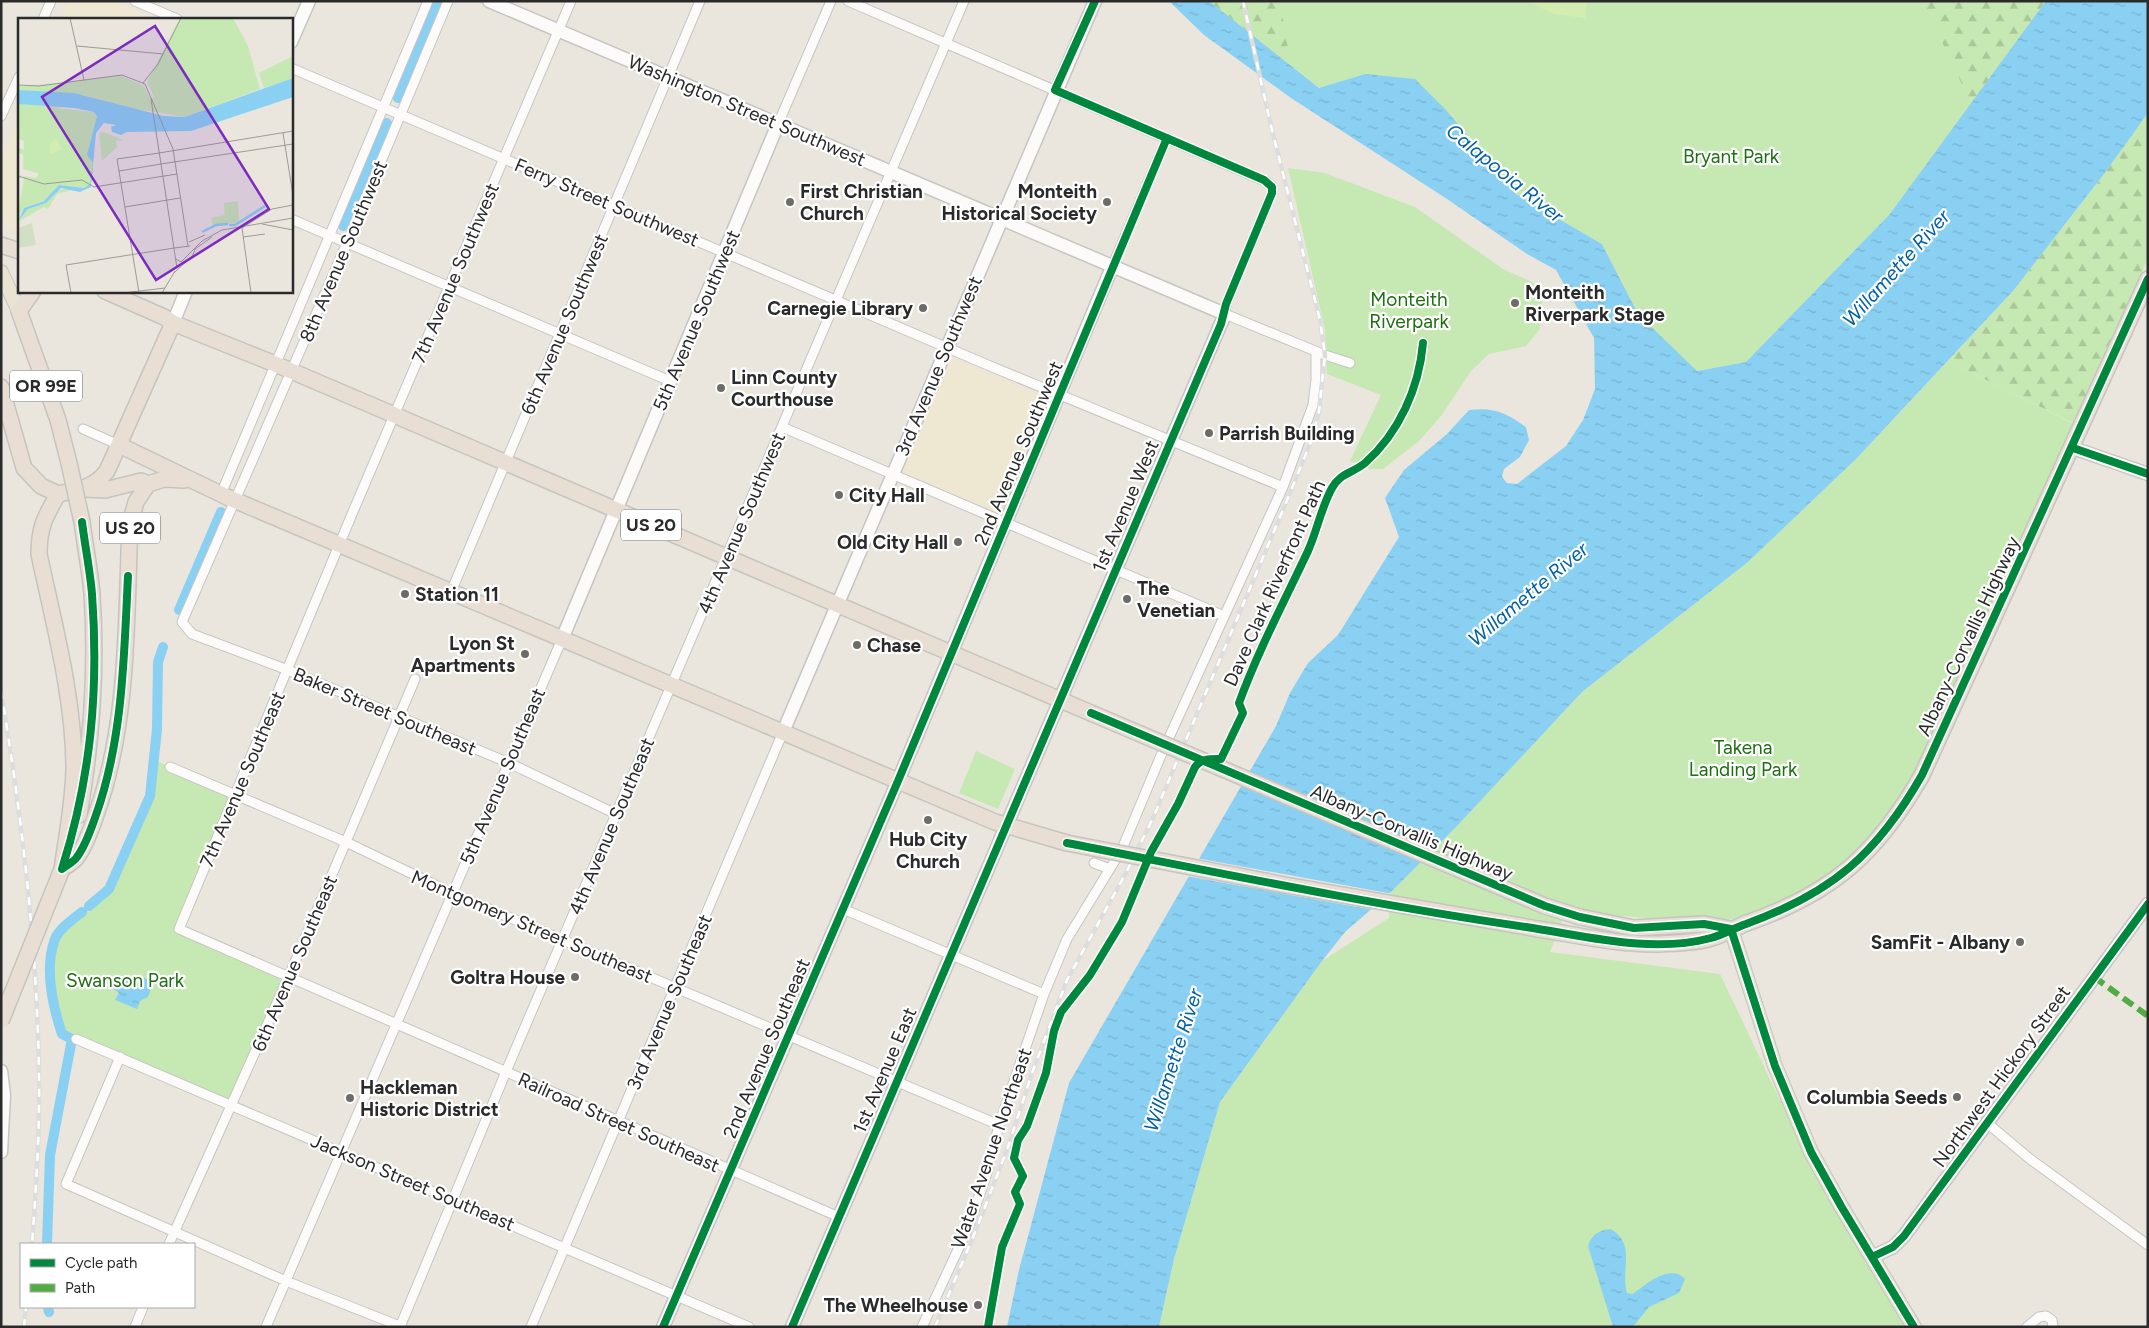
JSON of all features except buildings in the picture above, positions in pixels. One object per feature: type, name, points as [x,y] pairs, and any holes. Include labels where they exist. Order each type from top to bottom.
[{"type":"highway","points":[[1,245],[18,251]]},
{"type":"highway","name":"Albany-Corvallis Highway","points":[[1006,826],[1067,843],[1285,885],[1538,929],[1642,944],[1704,939],[1777,913],[1824,888],[1861,858],[1891,824],[1922,775],[2073,448],[2148,279]]},
{"type":"highway","points":[[19,311],[32,292]]},
{"type":"highway","points":[[108,292],[164,317],[173,323]]},
{"type":"highway","name":"OR 99E","points":[[19,311],[58,420],[82,522],[92,592],[95,661],[93,719],[87,771],[77,821],[62,869]]},
{"type":"highway","name":"US 20","points":[[1,1021],[62,869],[74,771],[72,730],[65,680],[40,554],[39,540],[43,519],[58,494],[85,489],[105,474],[173,323],[291,371],[1059,700]]},
{"type":"highway","points":[[1,387],[17,449],[24,468],[35,481],[58,494]]},
{"type":"highway","points":[[119,446],[190,480]]},
{"type":"highway","name":"US 20","points":[[62,869],[77,858],[89,835],[110,766],[122,683],[130,524],[136,502],[148,484],[172,478],[190,480],[1006,826]]},
{"type":"highway","points":[[85,489],[105,490],[141,481],[148,484]]},
{"type":"highway","name":"Albany-Corvallis Highway","points":[[1059,700],[1545,906],[1580,917],[1634,928],[1704,924],[1731,929]]},
{"type":"main road","name":"OR 99E","points":[[1,272],[19,311]]},
{"type":"main road","points":[[1731,929],[1746,981],[1788,1099],[1825,1178],[1914,1327]]},
{"type":"street","points":[[43,18],[51,1]]},
{"type":"street","points":[[135,1],[175,18]]},
{"type":"street","points":[[292,40],[309,1]]},
{"type":"street","name":"8th Avenue Southwest","points":[[220,494],[428,1]]},
{"type":"street","name":"8th Avenue Southwest","points":[[182,622],[347,243],[448,1]]},
{"type":"street","name":"Washington Street Southwest","points":[[489,1],[1225,314]]},
{"type":"street","name":"7th Avenue Southwest","points":[[340,545],[571,1]]},
{"type":"street","name":"6th Avenue Southwest","points":[[451,592],[561,335],[700,1]]},
{"type":"street","name":"5th Avenue Southwest","points":[[562,639],[831,1]]},
{"type":"street","points":[[848,1],[1167,138]]},
{"type":"street","name":"4th Avenue Southwest","points":[[672,685],[964,1]]},
{"type":"street","name":"3rd Avenue Southwest","points":[[783,732],[1055,90],[1095,1]]},
{"type":"street","name":"Ferry Street Southwest","points":[[292,68],[1170,442],[1283,488]]},
{"type":"street","points":[[1,116],[18,79]]},
{"type":"street","name":"1st Avenue West","points":[[1006,826],[1225,314],[1226,304],[1271,197],[1272,187],[1264,180],[1167,138]]},
{"type":"street","name":"2nd Avenue Southwest","points":[[898,781],[1167,138]]},
{"type":"street","points":[[292,219],[670,381]]},
{"type":"street","points":[[173,323],[186,292]]},
{"type":"street","points":[[1225,314],[1316,352],[1350,363]]},
{"type":"street","name":"Water Avenue Northeast","points":[[922,1327],[968,1228],[987,1173],[999,1125],[1044,994],[1067,939],[1110,869],[1131,829],[1162,753],[1283,488],[1313,405],[1316,380],[1316,352]]},
{"type":"street","points":[[782,427],[1224,616]]},
{"type":"street","points":[[83,429],[119,446]]},
{"type":"street","points":[[2073,448],[2148,474]]},
{"type":"street","name":"7th Avenue Southeast","points":[[179,930],[234,794],[340,545]]},
{"type":"street","name":"Baker Street Southeast","points":[[182,622],[192,634],[288,670],[508,763],[616,814]]},
{"type":"street","name":"5th Avenue Southeast","points":[[266,1327],[562,639]]},
{"type":"street","name":"6th Avenue Southeast","points":[[169,1243],[233,1105],[415,679]]},
{"type":"street","name":"4th Avenue Southeast","points":[[400,1327],[562,939],[672,685]]},
{"type":"street","name":"3rd Avenue Southeast","points":[[531,1327],[783,732]]},
{"type":"street","name":"Montgomery Street Southeast","points":[[170,767],[346,842],[452,893],[999,1125]]},
{"type":"street","name":"2nd Avenue Southeast","points":[[664,1327],[898,781]]},
{"type":"street","name":"1st Avenue East","points":[[792,1327],[1006,826]]},
{"type":"street","points":[[1094,863],[1110,869]]},
{"type":"street","name":"Northwest Hickory Street","points":[[1872,1257],[1890,1249],[1901,1240],[2148,904]]},
{"type":"street","points":[[843,909],[1044,994]]},
{"type":"street","name":"Railroad Street Southeast","points":[[179,930],[289,976],[395,1025],[619,1120],[839,1217]]},
{"type":"street","name":"Jackson Street Southeast","points":[[76,1039],[564,1246],[749,1327]]},
{"type":"street","points":[[120,1057],[66,1184],[286,1281],[400,1327]]},
{"type":"street","points":[[1,1070],[4,1095],[1,1152]]},
{"type":"street","points":[[1986,1123],[2030,1159],[2148,1245]]},
{"type":"street","points":[[135,1327],[143,1308]]},
{"type":"street","points":[[2027,1327],[2039,1317],[2046,1316],[2052,1320],[2053,1327]]},
{"type":"shaded area","points":[[69,1],[115,1],[153,18],[62,18]]},
{"type":"shaded area","points":[[18,121],[18,233],[8,229],[1,212],[1,160]]},
{"type":"shaded area","points":[[951,357],[1048,397],[1047,404],[1000,512],[994,512],[912,475],[906,475],[901,469],[947,366],[946,363]]},
{"type":"green space","name":"Bryant Park","points":[[1209,1],[2046,1],[1889,215],[1746,362],[1696,371],[1638,314],[1602,244],[1516,194],[1447,111],[1365,74],[1319,88]]},
{"type":"green space","points":[[1209,1],[1280,1],[1291,66]]},
{"type":"green space","points":[[1527,1],[1587,1],[1585,18],[1553,14]]},
{"type":"green space","points":[[1923,1],[2046,1],[1971,104]]},
{"type":"green space","points":[[2148,113],[2148,259],[2073,423],[1948,361],[2013,291],[2104,174]]},
{"type":"green space","name":"Monteith Riverpark","points":[[1288,168],[1325,173],[1415,207],[1503,269],[1530,281],[1543,290],[1540,329],[1526,346],[1489,354],[1471,371],[1441,416],[1419,441],[1383,469],[1370,469],[1350,461],[1381,395],[1327,374],[1325,330]]},
{"type":"green space","name":"Takena Landing Park","points":[[1948,361],[2082,428],[1922,775],[1839,878],[1777,913],[1703,923],[1566,911],[1550,952],[1720,974],[1778,1096],[1914,1327],[1159,1327],[1174,1259],[1220,1102],[1322,961],[1389,918],[1390,893],[1457,826],[1582,692],[1748,562],[1857,458]]},
{"type":"green space","points":[[976,751],[1015,769],[998,809],[959,793]]},
{"type":"green space","name":"Swanson Park","points":[[154,760],[235,794],[179,929],[289,976],[233,1105],[62,1034],[51,1002],[51,956],[55,938],[71,920],[109,889],[150,796]]},
{"type":"water","name":"Willamette River","points":[[1169,1],[1209,1],[1319,88],[1365,74],[1415,79],[1447,111],[1516,194],[1602,244],[1638,314],[1697,371],[1746,362],[1889,215],[2046,1],[2148,1],[2148,113],[2104,174],[2013,291],[1857,458],[1748,562],[1582,692],[1457,826],[1390,893],[1345,932],[1220,1102],[1174,1259],[1159,1327],[1007,1327],[1019,1270],[1069,1083],[1276,726],[1290,693],[1308,663],[1338,635],[1399,537],[1385,498],[1404,470],[1447,434],[1469,410],[1478,409],[1500,412],[1526,427],[1529,440],[1520,457],[1504,469],[1502,477],[1507,483],[1517,484],[1566,446],[1583,420],[1595,389],[1594,338],[1556,270],[1527,254],[1447,199],[1291,98],[1204,35]]},
{"type":"water","points":[[114,976],[123,982],[127,976],[133,979],[138,976],[147,979],[151,988],[148,997],[140,1001],[137,1009],[115,1000],[119,993],[110,986]]},
{"type":"water","points":[[1611,1229],[1619,1235],[1626,1250],[1625,1284],[1627,1293],[1633,1294],[1665,1274],[1672,1273],[1685,1279],[1679,1293],[1649,1307],[1633,1327],[1613,1327],[1588,1246],[1596,1233]]},
{"type":"pier","points":[[1196,858],[1393,894],[1374,910],[1186,876]]},
{"type":"waterway","points":[[398,98],[439,1]]},
{"type":"waterway","points":[[343,226],[387,123]]},
{"type":"waterway","points":[[179,610],[221,512]]},
{"type":"waterway","points":[[89,906],[109,889],[150,796],[157,729],[158,662],[163,647]]},
{"type":"waterway","points":[[47,1243],[50,1155],[72,1039],[62,1034],[53,1000],[50,962],[57,935],[82,912]]},
{"type":"waterway","points":[[48,1308],[49,1312]]},
{"type":"railway","points":[[935,1327],[976,1230],[1008,1147],[1032,1073],[1067,980],[1126,873],[1153,818],[1288,498],[1312,439],[1319,411],[1325,355],[1320,320],[1271,126],[1243,1]]},
{"type":"railway","points":[[1,691],[22,834],[32,930],[38,1026],[39,1095],[32,1243]]},
{"type":"railway","points":[[24,1327],[26,1308]]},
{"type":"marked path","points":[[2094,977],[2148,1016]]},
{"type":"cycle path","points":[[792,1327],[1221,324],[1226,304],[1272,193],[1272,187],[1264,180],[1055,90],[1095,1]]},
{"type":"cycle path","points":[[663,1327],[898,781],[1167,138]]},
{"type":"cycle path","points":[[1067,843],[1411,909],[1595,939],[1642,944],[1665,944],[1711,938],[1803,899],[1828,884],[1869,849],[1888,827],[1922,775],[2148,279]]},
{"type":"cycle path","name":"Dave Clark Riverfront Path","points":[[988,1327],[1002,1247],[1020,1204],[1015,1192],[1023,1176],[1014,1158],[1018,1140],[1027,1126],[1046,1073],[1054,1031],[1061,1012],[1090,975],[1122,922],[1151,852],[1178,804],[1195,767],[1210,759],[1221,759],[1243,713],[1239,703],[1246,684],[1308,551],[1328,496],[1339,479],[1365,463],[1377,451],[1397,424],[1412,393],[1421,360],[1423,343]]},
{"type":"cycle path","points":[[2073,448],[2148,474]]},
{"type":"cycle path","points":[[62,869],[80,801],[86,767],[93,699],[94,630],[92,594],[82,522]]},
{"type":"cycle path","points":[[62,869],[76,859],[86,842],[105,786],[112,757],[121,697],[128,576]]},
{"type":"cycle path","points":[[1091,713],[1545,906],[1580,917],[1634,928],[1704,924],[1731,929]]},
{"type":"cycle path","points":[[1872,1257],[1893,1247],[1904,1236],[2148,904]]},
{"type":"cycle path","points":[[1731,929],[1775,1066],[1811,1152],[1841,1206],[1914,1327]]},
{"type":"place","name":"First Christian Church","points":[[790,202]]},
{"type":"place","name":"Monteith Historical Society","points":[[1107,202]]},
{"type":"place","name":"Monteith Riverpark Stage","points":[[1515,303]]},
{"type":"place","name":"Carnegie Library","points":[[923,308]]},
{"type":"place","name":"Linn County Courthouse","points":[[721,388]]},
{"type":"place","name":"Parrish Building","points":[[1209,433]]},
{"type":"place","name":"City Hall","points":[[839,495]]},
{"type":"place","name":"Old City Hall","points":[[958,542]]},
{"type":"place","name":"Station 11","points":[[405,594]]},
{"type":"place","name":"The Venetian","points":[[1127,599]]},
{"type":"place","name":"Chase","points":[[857,645]]},
{"type":"place","name":"Lyon St Apartments","points":[[525,654]]},
{"type":"place","name":"Hub City Church","points":[[928,820]]},
{"type":"place","name":"SamFit - Albany","points":[[2020,942]]},
{"type":"place","name":"Goltra House","points":[[575,977]]},
{"type":"place","name":"Columbia Seeds","points":[[1957,1097]]},
{"type":"place","name":"Hackleman Historic District","points":[[350,1098]]},
{"type":"place","name":"The Wheelhouse","points":[[978,1305]]},
{"type":"water label","name":"Calapooia River","points":[[1505,173]]}]
